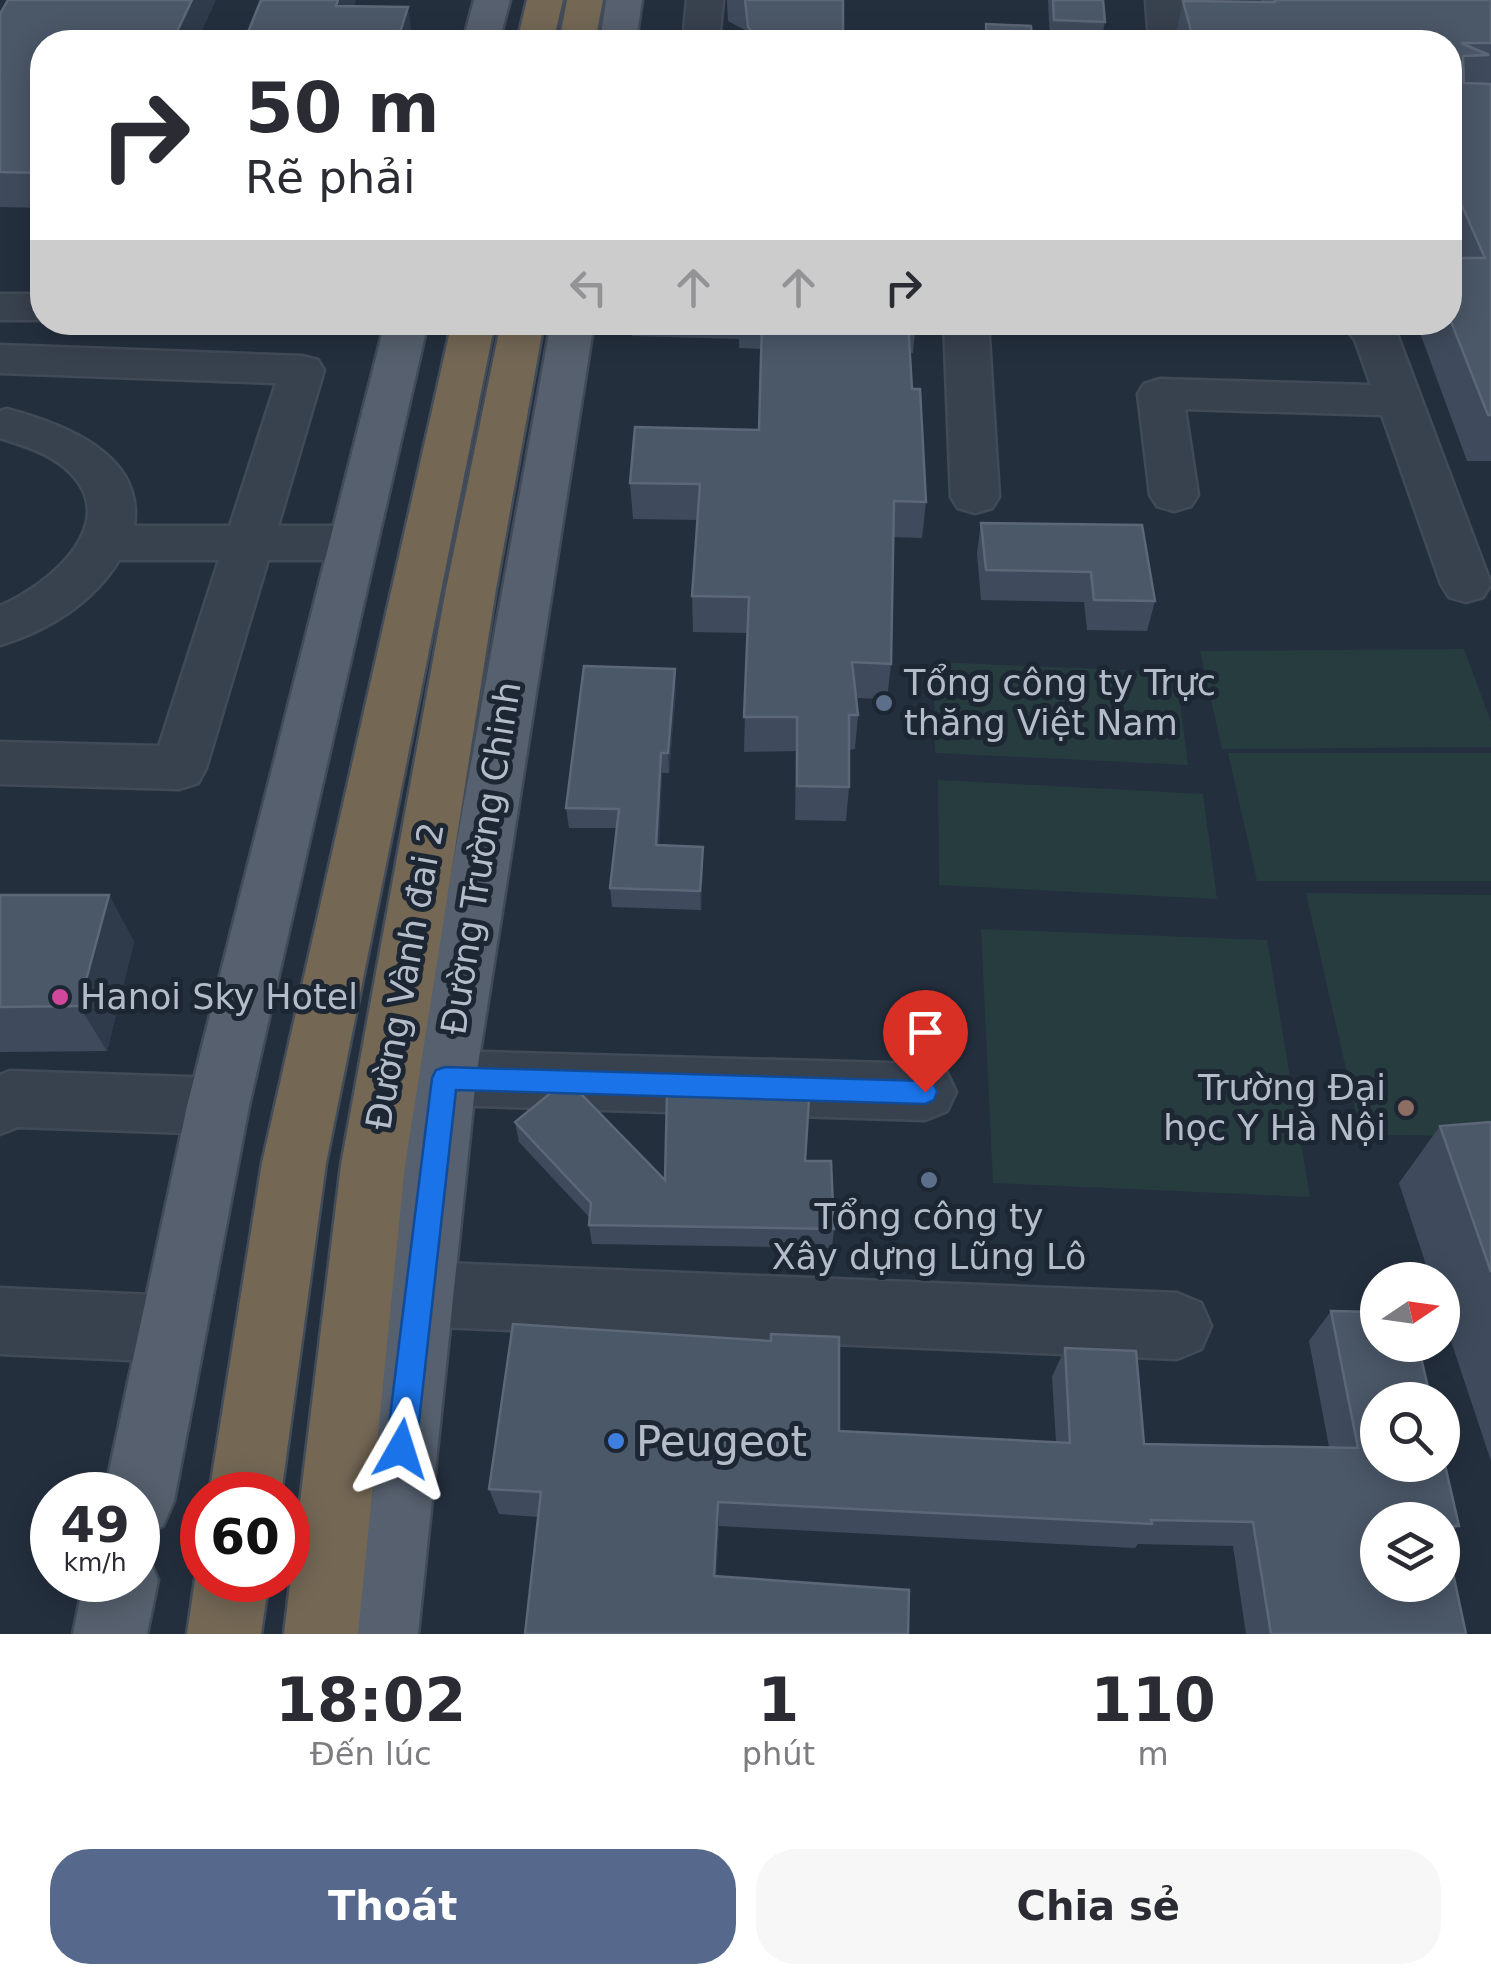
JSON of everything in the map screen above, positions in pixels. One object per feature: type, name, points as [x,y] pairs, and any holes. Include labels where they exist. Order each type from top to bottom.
[{"type":"highway","points":[[538,30],[545,0]]},
{"type":"highway","points":[[580,30],[586,0]]},
{"type":"highway","name":"Đường Vành đai 2","points":[[248,1472],[294,1163],[471,335]]},
{"type":"highway","name":"Đường Vành đai 2","points":[[321,1634],[373,1166],[471,589],[520,335]]},
{"type":"highway","points":[[224,1634],[229,1602]]},
{"type":"main road","points":[[484,30],[492,0]]},
{"type":"main road","points":[[620,30],[624,0]]},
{"type":"main road","points":[[144,1472],[218,1106],[404,335]]},
{"type":"main road","name":"Đường Trường Chinh","points":[[381,1634],[445,1078],[570,335]]},
{"type":"main road","points":[[110,1634],[117,1602]]},
{"type":"street","points":[[1164,0],[1165,30]]},
{"type":"street","points":[[0,268],[30,269]]},
{"type":"street","points":[[0,307],[30,307]]},
{"type":"street","points":[[967,335],[975,497]]},
{"type":"street","points":[[1374,335],[1466,584]]},
{"type":"street","points":[[0,628],[49,604],[80,579],[108,543],[110,506],[103,478],[82,457],[4,431],[32,347],[302,370],[179,768],[0,763]]},
{"type":"street","points":[[1174,495],[1160,394],[1400,401]]},
{"type":"street","points":[[108,543],[354,543]]},
{"type":"street","points":[[445,1078],[925,1092]]},
{"type":"street","points":[[0,1106],[10,1099],[218,1106]]},
{"type":"street","points":[[418,1294],[1177,1326]]},
{"type":"street","points":[[0,1322],[173,1329]]},
{"type":"green space","points":[[1464,649],[1491,722],[1491,747],[1222,749],[1200,651]]},
{"type":"green space","points":[[934,662],[1176,672],[1188,765],[935,753]]},
{"type":"green space","points":[[1228,753],[1491,753],[1491,881],[1257,881]]},
{"type":"green space","points":[[938,780],[1203,794],[1217,899],[939,885]]},
{"type":"green space","points":[[1306,893],[1491,895],[1491,1136],[1361,1135]]},
{"type":"green space","points":[[981,929],[1267,940],[1310,1197],[993,1183]]},
{"type":"building","points":[[8,0],[192,0],[178,30],[30,30],[30,173],[0,172],[0,14]]},
{"type":"building","points":[[261,0],[338,0],[336,6],[408,7],[401,30],[249,30]]},
{"type":"building","points":[[745,0],[843,0],[843,30],[748,27]]},
{"type":"building","points":[[1053,0],[1103,0],[1105,22],[1054,20]]},
{"type":"building","points":[[1491,0],[1491,43],[1462,43],[1462,30],[1191,30],[1183,1]]},
{"type":"building","points":[[986,24],[1031,26],[1031,30],[986,30]]},
{"type":"building","points":[[1462,43],[1489,55],[1463,56],[1464,83],[1491,84],[1491,415],[1456,335],[1462,335],[1462,258],[1485,258],[1462,206]]},
{"type":"building","points":[[762,335],[909,335],[912,389],[920,389],[926,502],[894,501],[891,664],[852,662],[858,715],[849,715],[849,787],[797,786],[797,717],[744,717],[749,597],[692,596],[700,484],[630,483],[635,427],[759,430]]},
{"type":"building","points":[[981,523],[1142,525],[1155,601],[1094,600],[1091,572],[986,570]]},
{"type":"building","points":[[584,666],[675,669],[668,753],[661,753],[656,845],[703,847],[700,891],[610,888],[619,809],[566,808]]},
{"type":"building","points":[[0,895],[109,895],[79,1006],[0,1007]]},
{"type":"building","points":[[553,1091],[579,1092],[665,1180],[667,1095],[809,1099],[805,1161],[831,1161],[834,1229],[589,1225],[591,1203],[515,1122]]},
{"type":"building","points":[[1491,1122],[1491,1272],[1440,1126]]},
{"type":"building","points":[[1331,1311],[1360,1312],[1360,1362],[1422,1362],[1427,1382],[1360,1382],[1360,1482],[1449,1482],[1453,1502],[1360,1502],[1360,1602],[1459,1602],[1466,1634],[1271,1634],[1253,1522],[1151,1520],[1152,1524],[718,1502],[714,1576],[909,1590],[908,1634],[525,1634],[541,1492],[489,1489],[513,1324],[771,1341],[771,1334],[839,1337],[839,1431],[1070,1443],[1065,1348],[1136,1351],[1144,1444],[1358,1448]]},
{"type":"place","name":"Tổng công ty Trực thăng Việt Nam","points":[[884,703]]},
{"type":"place","name":"Hanoi Sky Hotel","points":[[60,997]]},
{"type":"place","name":"Trường Đại học Y Hà Nội","points":[[1406,1108]]},
{"type":"place","name":"Tổng công ty Xây dựng Lũng Lô","points":[[929,1180]]},
{"type":"place","name":"Peugeot","points":[[616,1441]]},
{"type":"route","points":[[401,1449],[445,1078],[925,1092]]}]
